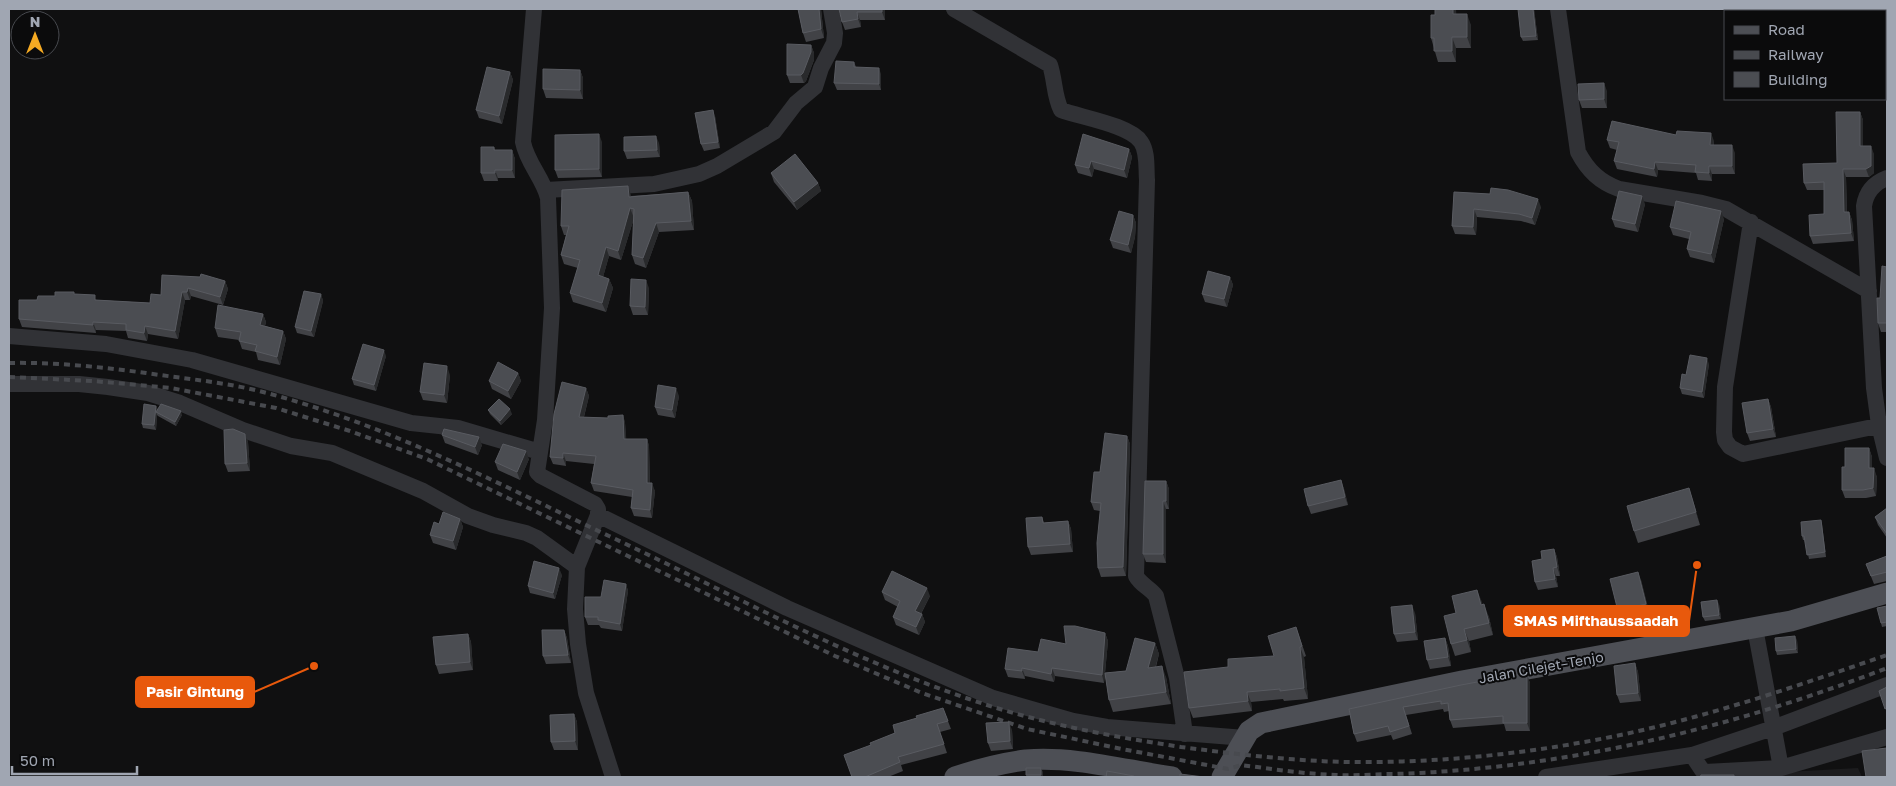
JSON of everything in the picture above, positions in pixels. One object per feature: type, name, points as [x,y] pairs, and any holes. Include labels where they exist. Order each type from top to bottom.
[{"type":"main road","name":"Jalan Cilejet–Tenjo","points":[[1222,777],[1244,738],[1255,726],[1267,722],[1472,679],[1791,621],[1887,593]]},
{"type":"main road","points":[[955,777],[988,767],[1029,760],[1071,761],[1172,777]]},
{"type":"street","points":[[534,9],[523,142],[527,156],[546,190],[548,198],[552,308],[545,420],[537,472],[541,476],[595,504],[598,508],[598,515],[577,567],[575,609],[581,670],[586,693],[613,777]]},
{"type":"street","points":[[546,190],[654,184],[686,178],[717,166],[774,132],[796,103],[815,87],[821,68],[834,43],[835,33],[831,9]]},
{"type":"street","points":[[954,9],[1050,65],[1054,78],[1056,100],[1061,110],[1074,115],[1096,119],[1132,134],[1141,141],[1145,152],[1147,180],[1136,576],[1156,596],[1177,678],[1185,734]]},
{"type":"street","points":[[1558,9],[1578,152],[1585,165],[1596,177],[1619,189],[1702,202],[1726,209],[1869,291]]},
{"type":"street","points":[[1887,178],[1873,186],[1866,195],[1864,206],[1874,388],[1883,424],[1887,458]]},
{"type":"street","points":[[1751,222],[1725,387],[1725,440],[1730,447],[1743,454],[1883,424]]},
{"type":"street","points":[[9,336],[106,344],[192,360],[411,423],[467,430],[540,452]]},
{"type":"street","points":[[9,384],[79,384],[108,387],[148,393],[180,403],[243,430],[291,446],[332,453],[423,491],[468,516],[493,525],[526,533],[537,538],[577,567]]},
{"type":"street","points":[[598,515],[787,608],[992,698],[1072,721],[1107,727],[1244,738]]},
{"type":"street","points":[[1755,628],[1781,768]]},
{"type":"street","points":[[1546,777],[1692,755],[1773,728],[1887,685]]},
{"type":"street","points":[[1692,755],[1705,772],[1781,768],[1887,737]]},
{"type":"shaded area","points":[[1858,768],[1862,777],[1698,777]]},
{"type":"building","points":[[798,9],[819,9],[821,29],[803,33]]},
{"type":"building","points":[[839,9],[882,9],[882,12],[857,12],[858,19],[842,22]]},
{"type":"building","points":[[1435,9],[1453,9],[1453,14],[1467,14],[1467,37],[1452,37],[1452,51],[1434,51],[1434,38],[1431,38],[1431,15],[1435,15]]},
{"type":"building","points":[[1518,9],[1533,9],[1536,36],[1521,37]]},
{"type":"building","points":[[787,44],[811,45],[811,52],[801,75],[787,75]]},
{"type":"building","points":[[836,61],[854,62],[854,67],[879,68],[879,84],[834,83]]},
{"type":"building","points":[[487,67],[510,72],[499,116],[476,110]]},
{"type":"building","points":[[543,69],[580,70],[580,90],[543,89]]},
{"type":"building","points":[[1604,83],[1604,99],[1579,100],[1578,84]]},
{"type":"building","points":[[713,110],[718,142],[701,144],[695,113]]},
{"type":"building","points":[[1836,112],[1860,112],[1860,146],[1871,146],[1871,166],[1866,169],[1843,169],[1844,212],[1849,212],[1851,233],[1810,236],[1809,215],[1824,214],[1824,182],[1804,183],[1803,164],[1837,163]]},
{"type":"building","points":[[1612,121],[1676,135],[1677,131],[1711,133],[1710,145],[1732,145],[1732,166],[1709,166],[1709,173],[1695,172],[1696,165],[1655,162],[1654,169],[1614,161],[1619,142],[1607,140]]},
{"type":"building","points":[[599,134],[599,169],[555,170],[555,135]]},
{"type":"building","points":[[1083,134],[1129,149],[1124,170],[1091,161],[1089,168],[1075,165]]},
{"type":"building","points":[[656,136],[657,150],[624,151],[624,137]]},
{"type":"building","points":[[481,147],[494,147],[494,150],[512,150],[512,170],[495,170],[495,173],[481,173]]},
{"type":"building","points":[[795,154],[818,183],[794,202],[771,173]]},
{"type":"building","points":[[628,186],[629,197],[688,192],[691,221],[656,223],[643,258],[632,255],[634,209],[630,208],[618,251],[606,247],[598,275],[609,279],[602,303],[570,293],[580,260],[561,255],[569,226],[561,226],[562,190]]},
{"type":"building","points":[[1491,188],[1508,190],[1538,199],[1532,218],[1519,214],[1474,209],[1473,227],[1452,226],[1454,192],[1490,194]]},
{"type":"building","points":[[1619,191],[1642,196],[1635,224],[1612,219]]},
{"type":"building","points":[[1676,201],[1721,211],[1711,254],[1687,249],[1691,232],[1670,227]]},
{"type":"building","points":[[1119,211],[1133,215],[1128,245],[1110,240]]},
{"type":"building","points":[[1882,266],[1887,267],[1887,323],[1878,323],[1877,298],[1880,298]]},
{"type":"building","points":[[1208,271],[1230,277],[1224,299],[1202,294]]},
{"type":"building","points":[[201,274],[225,281],[220,297],[188,288],[187,292],[182,292],[175,331],[145,326],[144,333],[126,330],[126,324],[93,322],[93,325],[19,319],[19,300],[37,300],[38,296],[55,296],[55,292],[74,292],[74,294],[95,295],[95,300],[150,303],[151,294],[161,295],[162,275],[200,277]]},
{"type":"building","points":[[631,279],[646,280],[645,307],[630,306]]},
{"type":"building","points":[[304,291],[321,294],[311,331],[295,327]]},
{"type":"building","points":[[218,305],[263,314],[260,325],[283,331],[277,357],[255,351],[257,345],[239,341],[241,332],[215,328]]},
{"type":"building","points":[[363,344],[384,350],[374,385],[352,379]]},
{"type":"building","points":[[1690,355],[1707,358],[1702,392],[1680,388],[1682,374],[1686,375]]},
{"type":"building","points":[[498,362],[518,373],[508,391],[489,381]]},
{"type":"building","points":[[424,363],[447,366],[444,395],[420,392]]},
{"type":"building","points":[[562,382],[586,388],[579,417],[608,418],[608,416],[623,415],[624,439],[647,439],[647,483],[652,483],[650,510],[631,508],[633,490],[591,483],[596,456],[563,453],[563,458],[550,457],[554,414]]},
{"type":"building","points":[[658,385],[676,388],[672,410],[655,407]]},
{"type":"building","points":[[499,399],[510,409],[500,421],[488,410]]},
{"type":"building","points":[[1768,399],[1773,429],[1747,433],[1742,403]]},
{"type":"building","points":[[144,404],[156,406],[154,425],[142,424]]},
{"type":"building","points":[[161,404],[181,411],[175,422],[156,412]]},
{"type":"building","points":[[233,429],[245,434],[247,463],[225,464],[224,430]]},
{"type":"building","points":[[444,429],[479,437],[475,447],[442,435]]},
{"type":"building","points":[[1105,433],[1127,436],[1123,567],[1098,568],[1097,543],[1101,503],[1091,502],[1094,472],[1100,472]]},
{"type":"building","points":[[503,444],[526,451],[517,472],[495,462]]},
{"type":"building","points":[[1845,448],[1869,448],[1869,468],[1874,468],[1873,488],[1842,490],[1842,467],[1845,467]]},
{"type":"building","points":[[1341,480],[1345,497],[1308,506],[1304,489]]},
{"type":"building","points":[[1145,481],[1166,481],[1166,501],[1163,501],[1163,554],[1143,554]]},
{"type":"building","points":[[1689,488],[1696,512],[1634,531],[1627,506]]},
{"type":"building","points":[[1887,508],[1887,534],[1875,517]]},
{"type":"building","points":[[443,512],[460,519],[453,541],[430,535],[434,522],[439,524]]},
{"type":"building","points":[[1042,517],[1043,523],[1068,521],[1070,544],[1028,547],[1026,518]]},
{"type":"building","points":[[1821,520],[1825,552],[1807,555],[1804,536],[1802,536],[1801,522]]},
{"type":"building","points":[[1554,549],[1557,567],[1553,568],[1555,579],[1535,582],[1532,561],[1542,559],[1541,551]]},
{"type":"building","points":[[1887,556],[1887,572],[1871,576],[1866,564]]},
{"type":"building","points":[[534,561],[559,568],[553,593],[528,586]]},
{"type":"building","points":[[892,571],[927,588],[915,611],[922,614],[916,627],[893,617],[900,601],[882,592]]},
{"type":"building","points":[[1638,572],[1646,604],[1618,611],[1610,579]]},
{"type":"building","points":[[604,580],[626,584],[620,624],[598,620],[598,617],[585,617],[585,597],[601,597]]},
{"type":"building","points":[[1477,590],[1481,605],[1484,604],[1489,623],[1464,629],[1467,640],[1451,644],[1444,616],[1456,613],[1452,596]]},
{"type":"building","points":[[1717,600],[1719,615],[1703,617],[1701,602]]},
{"type":"building","points":[[1412,605],[1415,632],[1394,634],[1391,607]]},
{"type":"building","points":[[1887,606],[1887,622],[1881,623],[1877,608]]},
{"type":"building","points":[[1064,626],[1075,626],[1105,633],[1102,675],[1052,668],[1051,674],[1022,668],[1022,671],[1005,669],[1008,648],[1038,652],[1041,639],[1066,644]]},
{"type":"building","points":[[1296,627],[1302,646],[1300,647],[1304,688],[1247,692],[1248,701],[1189,708],[1184,672],[1228,667],[1228,659],[1274,656],[1268,636]]},
{"type":"building","points":[[542,630],[564,630],[568,655],[543,656]]},
{"type":"building","points":[[468,634],[470,662],[436,665],[433,637]]},
{"type":"building","points":[[1795,636],[1796,649],[1776,651],[1775,638]]},
{"type":"building","points":[[1135,638],[1155,643],[1148,668],[1162,666],[1166,692],[1109,700],[1105,673],[1126,671]]},
{"type":"building","points":[[1445,638],[1448,657],[1427,660],[1424,641]]},
{"type":"building","points":[[1635,663],[1638,693],[1617,695],[1614,666]]},
{"type":"building","points":[[1515,675],[1527,675],[1527,723],[1503,723],[1503,716],[1450,720],[1448,703],[1441,704],[1441,701],[1403,707],[1409,726],[1390,732],[1388,726],[1354,734],[1349,709]]},
{"type":"building","points":[[1887,687],[1887,708],[1885,709],[1879,691]]},
{"type":"building","points":[[943,708],[948,721],[937,724],[944,744],[898,757],[900,762],[865,777],[852,777],[844,755],[871,745],[870,743],[895,733],[893,725]]},
{"type":"building","points":[[574,714],[575,741],[551,742],[550,715]]},
{"type":"building","points":[[1009,722],[1010,741],[988,743],[986,723]]},
{"type":"building","points":[[1887,748],[1887,777],[1866,777],[1862,751]]},
{"type":"building","points":[[1026,768],[1041,768],[1041,775],[1026,775]]},
{"type":"building","points":[[1107,771],[1134,776],[1134,777],[1106,777]]},
{"type":"building","points":[[1180,774],[1204,777],[1180,777]]},
{"type":"building","points":[[1701,775],[1734,775],[1734,777],[1700,777]]},
{"type":"railway","points":[[9,363],[43,363],[95,367],[205,381],[263,392],[308,405],[440,456],[654,557],[787,623],[877,664],[995,708],[1047,722],[1181,747],[1285,759],[1348,762],[1437,760],[1525,751],[1584,742],[1699,716],[1775,693],[1887,655]]},
{"type":"railway","points":[[9,377],[93,381],[171,388],[276,408],[350,431],[427,459],[835,656],[922,693],[1027,729],[1228,769],[1241,765],[1288,771],[1350,775],[1456,771],[1519,764],[1644,742],[1706,727],[1767,710],[1887,668]]},
{"type":"place","name":"SMAS Mifthaussaadah","points":[[1697,565]]},
{"type":"place","name":"Pasir Gintung","points":[[314,666]]}]
